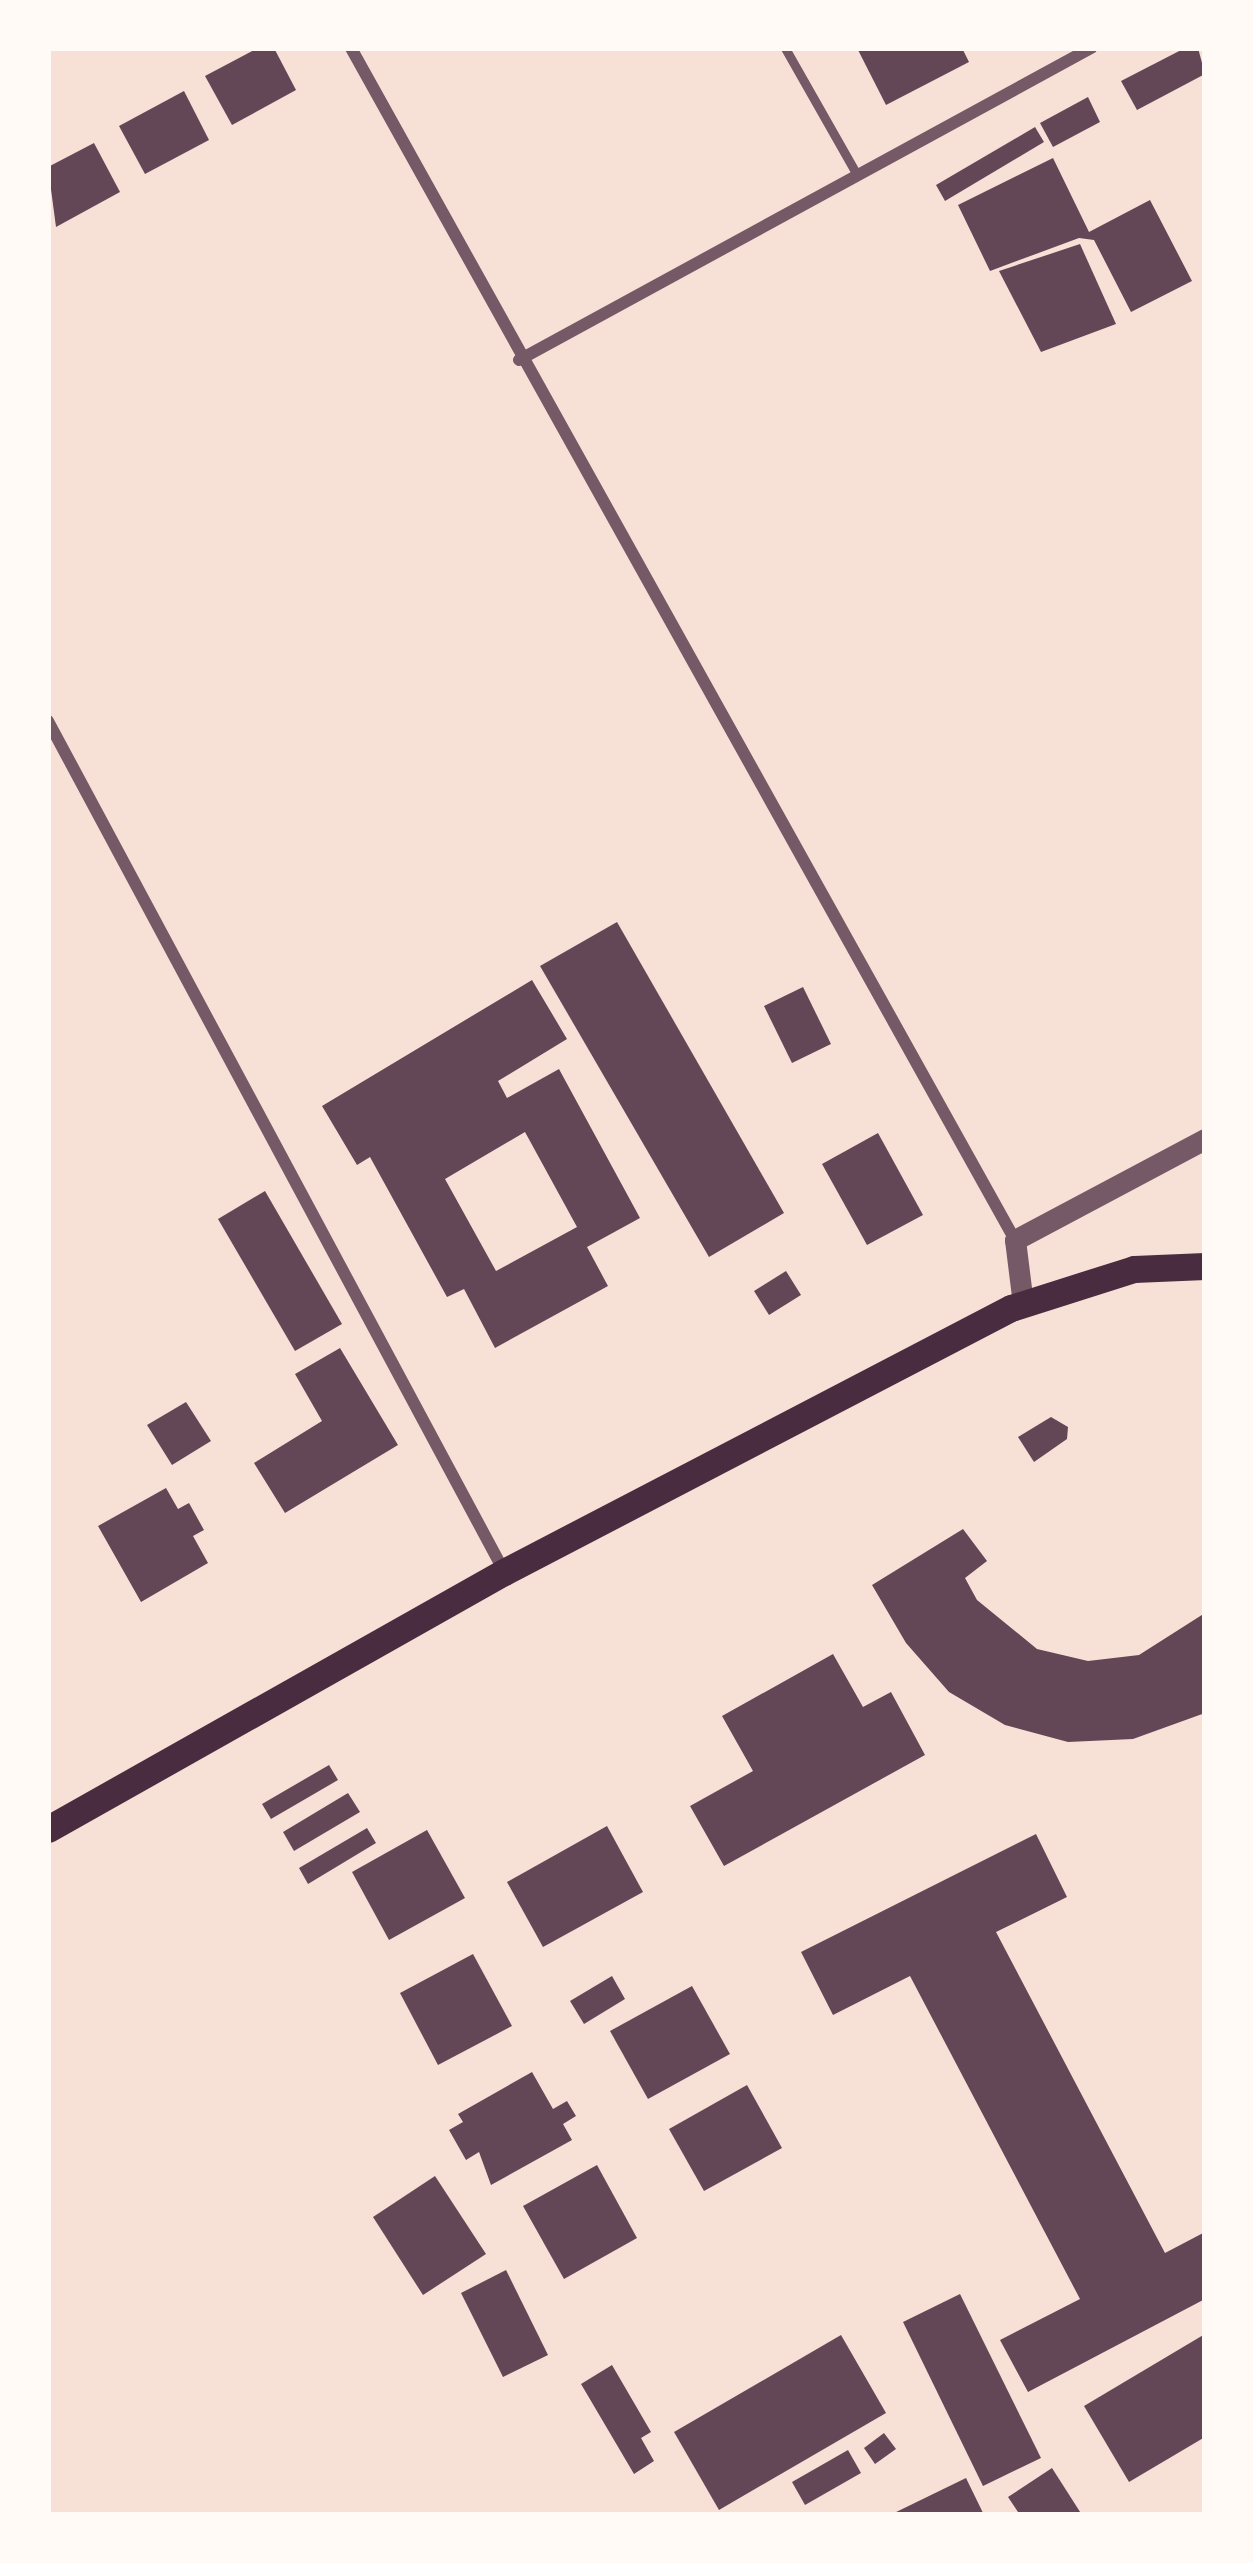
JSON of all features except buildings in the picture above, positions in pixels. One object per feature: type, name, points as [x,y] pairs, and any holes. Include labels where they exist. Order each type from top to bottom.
[{"type":"main road","points":[[48,1829],[504,1573],[1023,1304],[1134,1269],[1205,1265]]},
{"type":"street","points":[[351,48],[519,360],[1015,1240],[1023,1304]]},
{"type":"street","points":[[519,360],[1091,48]]},
{"type":"street","points":[[48,721],[504,1573]]},
{"type":"street","points":[[1015,1240],[1205,1139]]},
{"type":"lane","points":[[785,48],[857,176]]}]
